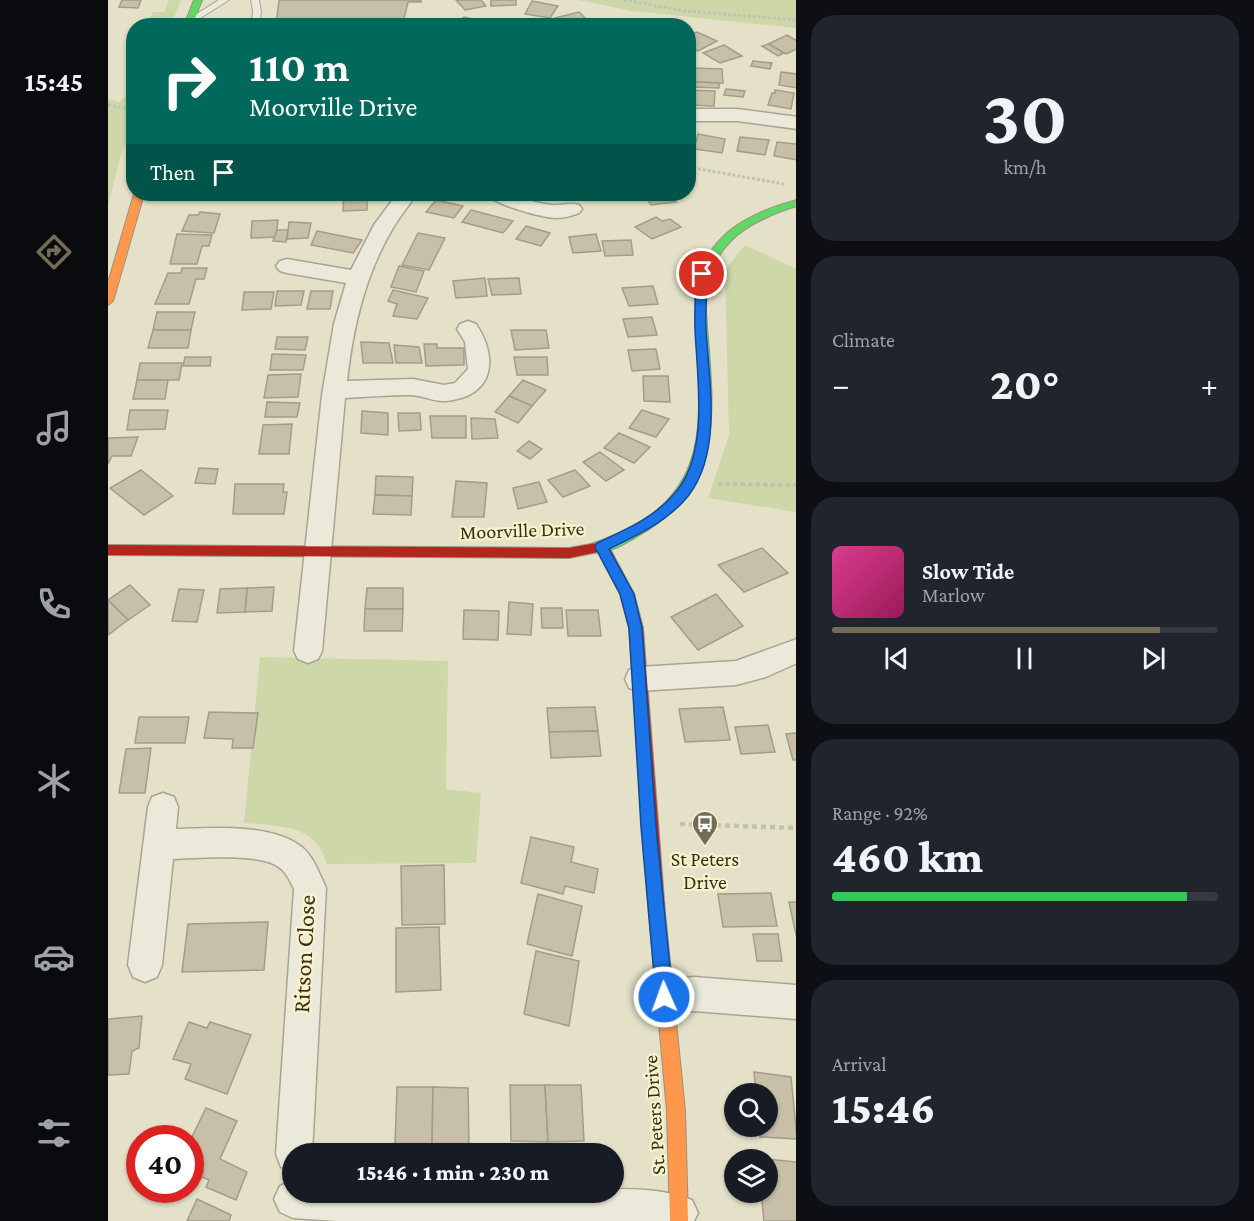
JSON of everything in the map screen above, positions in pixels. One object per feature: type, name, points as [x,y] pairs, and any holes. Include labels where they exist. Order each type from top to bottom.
[{"type":"street","points":[[191,18],[198,0]]},
{"type":"street","points":[[696,115],[745,115],[796,123]]},
{"type":"street","points":[[108,301],[113,265],[136,201]]},
{"type":"street","points":[[308,651],[342,330],[357,278],[379,234],[402,201]]},
{"type":"street","points":[[516,201],[564,213],[572,209]]},
{"type":"street","name":"Moorville Drive","points":[[108,550],[569,553],[602,547],[640,528],[660,516],[679,498],[697,467],[705,399],[700,326],[702,274],[716,249],[740,229],[767,212],[796,203]]},
{"type":"street","points":[[288,266],[357,278]]},
{"type":"street","points":[[335,390],[413,387],[444,393],[462,390],[479,369],[476,341],[468,329]]},
{"type":"street","name":"St. Peters Drive","points":[[602,547],[627,594],[636,628],[649,827],[676,1111],[679,1217]]},
{"type":"street","points":[[639,679],[743,672],[795,644]]},
{"type":"street","points":[[145,965],[164,807]]},
{"type":"street","name":"Ritson Close","points":[[159,844],[251,845],[273,849],[290,857],[300,869],[310,888],[295,1143]]},
{"type":"street","points":[[664,997],[694,994],[796,1002]]},
{"type":"street","points":[[291,1204],[640,1208],[679,1217]]},
{"type":"lane","points":[[197,18],[225,0]]},
{"type":"lane","points":[[253,1],[254,18]]},
{"type":"path","points":[[624,0],[686,10],[796,20]]},
{"type":"path","points":[[108,105],[126,108]]},
{"type":"path","points":[[696,168],[793,185]]},
{"type":"path","points":[[690,482],[796,485]]},
{"type":"path","points":[[649,827],[680,824],[796,828]]},
{"type":"green space","points":[[169,0],[181,0],[174,18],[150,18],[153,12],[164,12]]},
{"type":"green space","points":[[579,0],[796,0],[796,28],[632,11]]},
{"type":"green space","points":[[126,96],[126,142],[108,205],[108,99],[119,102]]},
{"type":"green space","points":[[745,245],[796,269],[796,512],[708,498],[729,435],[725,270]]},
{"type":"green space","points":[[260,657],[448,661],[446,789],[481,793],[476,863],[327,864],[318,845],[301,832],[272,825],[244,823]]},
{"type":"building","points":[[122,0],[141,0],[138,8],[119,7]]},
{"type":"building","points":[[279,0],[421,0],[421,2],[408,2],[404,18],[277,18]]},
{"type":"building","points":[[456,0],[481,0],[486,6],[465,10]]},
{"type":"building","points":[[491,0],[516,0],[516,5],[491,6]]},
{"type":"building","points":[[532,1],[558,6],[550,18],[525,14]]},
{"type":"building","points":[[579,12],[585,18],[555,18]]},
{"type":"building","points":[[697,32],[717,41],[696,50]]},
{"type":"building","points":[[787,35],[796,40],[796,49],[786,54],[768,44]]},
{"type":"building","points":[[769,44],[784,53],[778,56],[762,46]]},
{"type":"building","points":[[724,45],[742,56],[720,63],[703,53]]},
{"type":"building","points":[[753,61],[772,63],[770,69],[751,66]]},
{"type":"building","points":[[696,68],[722,69],[723,83],[696,82]]},
{"type":"building","points":[[781,72],[796,74],[796,88],[779,85]]},
{"type":"building","points":[[696,82],[719,83],[719,88],[696,87]]},
{"type":"building","points":[[726,89],[745,91],[743,97],[724,95]]},
{"type":"building","points":[[696,90],[715,91],[714,106],[696,105]]},
{"type":"building","points":[[775,90],[794,93],[791,109],[768,105]]},
{"type":"building","points":[[698,134],[725,139],[722,153],[696,149]]},
{"type":"building","points":[[740,137],[769,140],[765,155],[737,151]]},
{"type":"building","points":[[777,142],[796,144],[796,160],[774,156]]},
{"type":"building","points":[[344,201],[367,201],[367,210],[343,211]]},
{"type":"building","points":[[435,201],[463,206],[454,218],[426,212]]},
{"type":"building","points":[[648,201],[676,202],[651,205]]},
{"type":"building","points":[[471,210],[513,221],[503,233],[462,222]]},
{"type":"building","points":[[200,212],[220,214],[214,233],[182,231],[189,215],[198,215]]},
{"type":"building","points":[[656,217],[662,221],[670,219],[681,227],[652,239],[635,227]]},
{"type":"building","points":[[278,220],[276,237],[251,238],[252,221]]},
{"type":"building","points":[[289,222],[311,223],[308,238],[287,239]]},
{"type":"building","points":[[526,226],[550,233],[541,246],[516,239]]},
{"type":"building","points":[[277,230],[288,230],[286,242],[273,241]]},
{"type":"building","points":[[317,231],[362,240],[353,253],[311,245]]},
{"type":"building","points":[[418,233],[445,238],[429,270],[402,265]]},
{"type":"building","points":[[177,234],[212,235],[209,246],[202,246],[197,264],[170,264]]},
{"type":"building","points":[[596,234],[601,251],[573,253],[569,237]]},
{"type":"building","points":[[631,240],[633,255],[605,256],[602,241]]},
{"type":"building","points":[[399,266],[424,271],[416,292],[391,287]]},
{"type":"building","points":[[182,268],[207,268],[204,279],[196,279],[189,304],[155,304],[168,273],[181,273]]},
{"type":"building","points":[[485,278],[487,296],[456,298],[453,281]]},
{"type":"building","points":[[519,278],[521,294],[492,295],[488,279]]},
{"type":"building","points":[[653,286],[658,304],[629,306],[622,288]]},
{"type":"building","points":[[393,290],[428,298],[417,319],[393,316],[397,304],[388,301]]},
{"type":"building","points":[[277,291],[304,291],[301,305],[275,306]]},
{"type":"building","points":[[311,291],[333,291],[330,309],[307,309]]},
{"type":"building","points":[[244,292],[274,292],[271,309],[242,310]]},
{"type":"building","points":[[157,312],[195,312],[191,330],[153,330]]},
{"type":"building","points":[[652,317],[657,335],[628,337],[623,319]]},
{"type":"building","points":[[153,330],[191,330],[188,348],[148,348]]},
{"type":"building","points":[[511,330],[546,330],[549,348],[515,350]]},
{"type":"building","points":[[277,337],[308,337],[305,350],[275,349]]},
{"type":"building","points":[[361,342],[389,343],[393,363],[363,363]]},
{"type":"building","points":[[424,344],[437,344],[437,348],[464,348],[464,365],[426,366]]},
{"type":"building","points":[[394,345],[419,347],[422,363],[396,363]]},
{"type":"building","points":[[656,349],[660,369],[632,371],[628,350]]},
{"type":"building","points":[[272,354],[306,355],[303,370],[270,370]]},
{"type":"building","points":[[185,357],[211,357],[210,366],[183,366]]},
{"type":"building","points":[[514,357],[547,357],[548,375],[517,375]]},
{"type":"building","points":[[140,363],[182,363],[179,380],[137,380]]},
{"type":"building","points":[[301,374],[298,397],[264,398],[268,375]]},
{"type":"building","points":[[643,376],[668,376],[670,402],[644,401]]},
{"type":"building","points":[[137,380],[168,380],[165,399],[133,399]]},
{"type":"building","points":[[523,380],[546,390],[532,406],[509,396]]},
{"type":"building","points":[[509,396],[532,406],[518,423],[495,412]]},
{"type":"building","points":[[267,402],[300,403],[297,417],[265,417]]},
{"type":"building","points":[[130,410],[168,410],[165,429],[127,430]]},
{"type":"building","points":[[642,410],[669,419],[656,437],[629,428]]},
{"type":"building","points":[[362,411],[388,413],[388,435],[361,433]]},
{"type":"building","points":[[398,413],[420,413],[421,430],[399,431]]},
{"type":"building","points":[[430,416],[466,416],[466,438],[432,438]]},
{"type":"building","points":[[471,418],[495,419],[498,438],[472,439]]},
{"type":"building","points":[[292,424],[289,454],[259,454],[263,425]]},
{"type":"building","points":[[619,433],[650,447],[634,463],[604,448]]},
{"type":"building","points":[[138,437],[131,456],[112,456],[108,464],[108,438]]},
{"type":"building","points":[[529,441],[542,449],[530,459],[517,451]]},
{"type":"building","points":[[600,452],[624,470],[606,481],[583,462]]},
{"type":"building","points":[[199,468],[218,469],[215,484],[195,483]]},
{"type":"building","points":[[141,470],[173,496],[144,515],[110,488]]},
{"type":"building","points":[[575,470],[590,486],[563,497],[548,480]]},
{"type":"building","points":[[376,476],[413,477],[412,496],[375,495]]},
{"type":"building","points":[[456,481],[487,483],[484,517],[452,517]]},
{"type":"building","points":[[539,482],[547,502],[518,509],[513,488]]},
{"type":"building","points":[[235,484],[284,484],[283,492],[287,492],[284,514],[233,514]]},
{"type":"building","points":[[375,495],[412,496],[411,515],[373,514]]},
{"type":"building","points":[[762,548],[788,573],[744,592],[718,565]]},
{"type":"building","points":[[130,585],[150,605],[128,620],[108,600]]},
{"type":"building","points":[[274,587],[272,611],[245,612],[247,588]]},
{"type":"building","points":[[247,588],[245,612],[217,613],[220,589]]},
{"type":"building","points":[[367,588],[403,588],[403,609],[365,609]]},
{"type":"building","points":[[179,589],[204,590],[197,622],[172,621]]},
{"type":"building","points":[[716,594],[743,626],[698,650],[671,617]]},
{"type":"building","points":[[108,600],[128,620],[108,635]]},
{"type":"building","points":[[509,602],[533,604],[531,635],[507,634]]},
{"type":"building","points":[[541,608],[562,608],[563,628],[542,628]]},
{"type":"building","points":[[365,609],[403,609],[402,631],[364,631]]},
{"type":"building","points":[[464,610],[499,611],[498,640],[463,639]]},
{"type":"building","points":[[566,610],[598,610],[601,636],[568,636]]},
{"type":"building","points":[[595,707],[598,731],[549,732],[547,708]]},
{"type":"building","points":[[723,707],[730,740],[685,742],[679,709]]},
{"type":"building","points":[[209,712],[258,713],[253,748],[232,748],[233,739],[204,738]]},
{"type":"building","points":[[139,717],[189,717],[185,743],[135,743]]},
{"type":"building","points":[[768,725],[775,752],[741,754],[735,727]]},
{"type":"building","points":[[598,731],[601,756],[551,758],[549,732]]},
{"type":"building","points":[[796,733],[796,760],[793,760],[786,734]]},
{"type":"building","points":[[151,748],[145,793],[119,793],[126,749]]},
{"type":"building","points":[[531,837],[574,847],[571,862],[598,869],[594,893],[565,886],[563,894],[521,883]]},
{"type":"building","points":[[444,865],[445,924],[402,925],[401,866]]},
{"type":"building","points":[[771,893],[777,926],[723,927],[718,894]]},
{"type":"building","points":[[538,894],[582,906],[572,956],[527,944]]},
{"type":"building","points":[[789,902],[796,902],[796,935]]},
{"type":"building","points":[[268,922],[264,970],[182,972],[188,924]]},
{"type":"building","points":[[439,927],[441,990],[396,992],[396,928]]},
{"type":"building","points":[[753,934],[778,934],[782,961],[757,961]]},
{"type":"building","points":[[536,951],[579,961],[569,1026],[524,1014]]},
{"type":"building","points":[[142,1016],[139,1048],[132,1051],[129,1074],[108,1075],[108,1019]]},
{"type":"building","points":[[189,1022],[207,1028],[210,1022],[251,1035],[227,1094],[185,1079],[191,1064],[173,1059]]},
{"type":"building","points":[[754,1072],[791,1077],[796,1139],[760,1137],[778,1137],[778,1083],[755,1083]]},
{"type":"building","points":[[510,1085],[545,1085],[548,1142],[511,1141]]},
{"type":"building","points":[[545,1085],[581,1085],[584,1141],[548,1142]]},
{"type":"building","points":[[397,1087],[433,1087],[432,1143],[395,1143]]},
{"type":"building","points":[[433,1087],[468,1088],[469,1143],[432,1143]]},
{"type":"building","points":[[206,1108],[237,1121],[220,1159],[247,1172],[236,1200],[206,1187],[209,1180],[204,1178],[204,1125],[198,1125]]},
{"type":"building","points":[[778,1160],[796,1162],[796,1221],[764,1221],[762,1203],[778,1203]]},
{"type":"building","points":[[204,1202],[231,1215],[229,1221],[187,1221],[195,1203]]},
{"type":"traffic: fast","points":[[191,18],[198,0]]},
{"type":"traffic: fast","points":[[596,548],[624,538],[644,526],[671,505],[689,483],[698,464],[705,416],[700,314],[703,274],[711,258],[733,232],[763,215],[796,203]]},
{"type":"traffic: slow","points":[[108,301],[137,201]]},
{"type":"traffic: slow","points":[[657,913],[676,1111],[679,1221]]},
{"type":"traffic: jam","points":[[602,547],[627,594],[636,628],[657,913]]},
{"type":"traffic: jam","points":[[108,550],[569,553],[596,548]]},
{"type":"place","name":"St Peters Drive","points":[[705,847]]},
{"type":"route","points":[[664,997],[649,827],[636,628],[627,594],[602,547],[660,516],[679,498],[697,467],[703,439],[705,399],[700,326],[702,274]]}]
